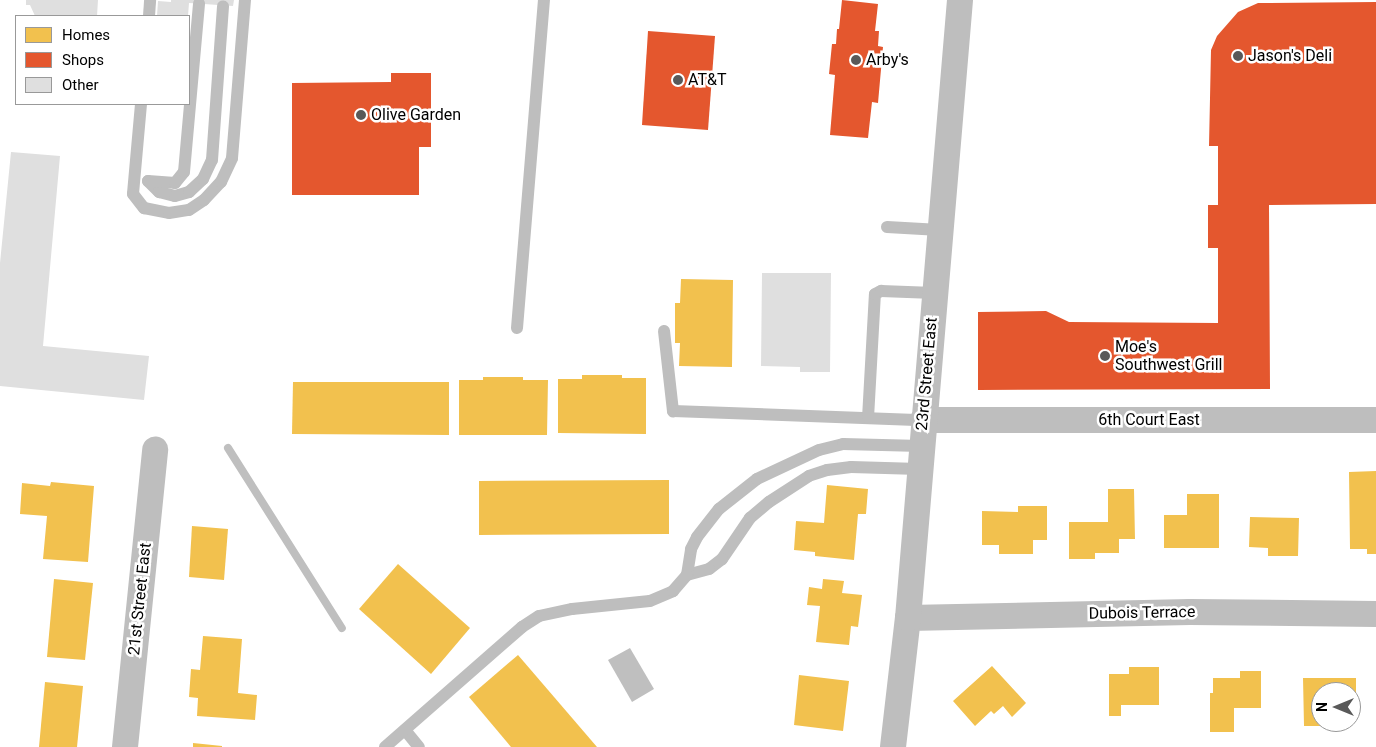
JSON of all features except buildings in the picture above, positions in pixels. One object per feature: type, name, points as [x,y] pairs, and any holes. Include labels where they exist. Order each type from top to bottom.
[{"type":"street","name":"23rd Street East","points":[[893,747],[908,618],[923,420],[960,0]]},
{"type":"street","name":"6th Court East","points":[[923,420],[1376,420]]},
{"type":"street","name":"21st Street East","points":[[125,747],[155,450]]},
{"type":"street","name":"Dubois Terrace","points":[[908,618],[1190,612],[1376,614]]},
{"type":"lane","points":[[149,15],[150,0]]},
{"type":"lane","points":[[141,105],[133,194],[144,208],[169,214],[189,210],[204,200],[221,182],[232,158],[245,0]]},
{"type":"lane","points":[[517,328],[544,0]]},
{"type":"lane","points":[[190,105],[199,4]]},
{"type":"lane","points":[[136,162],[148,181],[159,192],[175,196],[189,192],[204,179],[212,160],[223,6]]},
{"type":"lane","points":[[148,181],[176,184],[184,172],[190,105]]},
{"type":"lane","points":[[887,227],[940,230]]},
{"type":"lane","points":[[868,418],[875,294],[881,290],[934,293]]},
{"type":"lane","points":[[664,331],[673,411],[923,420]]},
{"type":"lane","points":[[385,747],[522,627],[539,616],[572,609],[650,601],[672,591],[686,575],[691,549],[697,537],[719,509],[757,479],[810,454],[843,444],[920,458]]},
{"type":"lane","points":[[686,575],[709,569],[722,559],[750,518],[769,502],[809,476],[828,470],[920,458]]},
{"type":"lane","points":[[405,730],[419,747]]},
{"type":"shaded area","points":[[630,648],[654,689],[632,702],[608,660]]},
{"type":"waterway","points":[[228,448],[342,628]]},
{"type":"place","name":"Jason's Deli","points":[[1238,56]]},
{"type":"place","name":"Arby's","points":[[856,60]]},
{"type":"place","name":"AT&T","points":[[678,80]]},
{"type":"place","name":"Olive Garden","points":[[361,115]]},
{"type":"place","name":"Moe's Southwest Grill","points":[[1105,356]]}]
